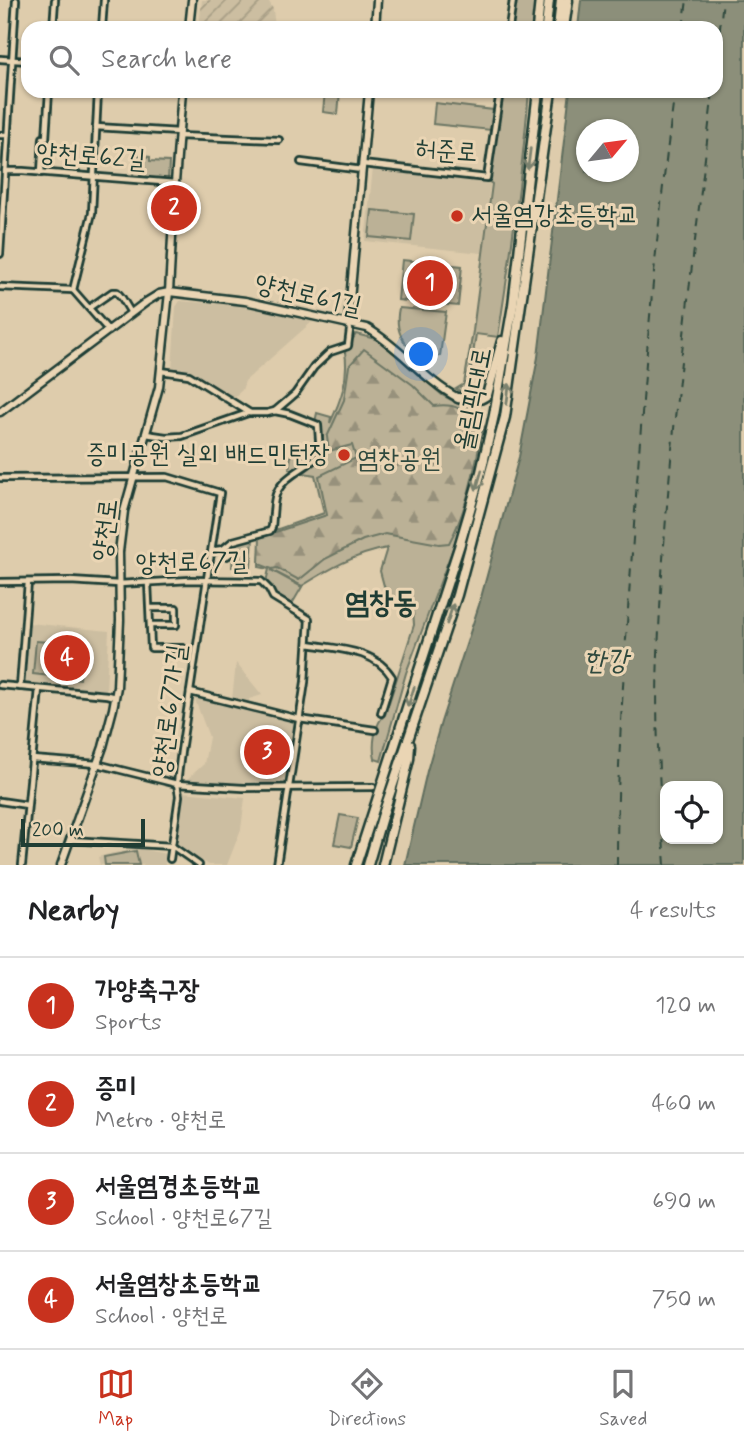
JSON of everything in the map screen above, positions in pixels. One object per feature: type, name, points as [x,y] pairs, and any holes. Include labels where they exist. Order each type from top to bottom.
[{"type":"highway","points":[[538,21],[540,0]]},
{"type":"highway","points":[[547,21],[549,0]]},
{"type":"highway","points":[[561,0],[562,21]]},
{"type":"highway","points":[[564,21],[570,0]]},
{"type":"highway","name":"올림픽대로","points":[[356,865],[481,472],[494,415],[513,304],[537,98]]},
{"type":"highway","name":"올림픽대로","points":[[368,865],[457,595],[505,417],[550,98]]},
{"type":"highway","points":[[458,398],[477,400],[489,393],[513,304]]},
{"type":"highway","points":[[383,865],[409,759],[411,732]]},
{"type":"main road","points":[[190,21],[192,0]]},
{"type":"main road","points":[[375,21],[377,0]]},
{"type":"main road","name":"양천로","points":[[61,865],[103,747],[115,697],[120,620],[119,552],[124,511],[159,387],[169,292],[182,98]]},
{"type":"main road","points":[[348,322],[368,98]]},
{"type":"main road","points":[[0,412],[159,294],[169,292]]},
{"type":"main road","name":"양천로61길","points":[[169,292],[245,301],[367,328],[380,335],[458,398]]},
{"type":"street","points":[[0,254],[16,0]]},
{"type":"street","points":[[54,21],[55,0]]},
{"type":"street","points":[[102,21],[104,0]]},
{"type":"street","points":[[510,21],[513,0]]},
{"type":"street","points":[[0,59],[21,61]]},
{"type":"street","points":[[41,173],[49,98]]},
{"type":"street","points":[[73,290],[92,214],[98,98]]},
{"type":"street","name":"허준로","points":[[362,167],[487,178],[499,98]]},
{"type":"street","points":[[96,127],[247,140],[279,140]]},
{"type":"street","points":[[0,135],[7,135]]},
{"type":"street","points":[[301,162],[362,167]]},
{"type":"street","name":"양천로62길","points":[[5,171],[175,183]]},
{"type":"street","points":[[0,287],[73,290],[109,331]]},
{"type":"street","points":[[89,308],[112,292],[117,292],[131,314]]},
{"type":"street","points":[[275,411],[295,394],[330,352],[348,346],[348,322]]},
{"type":"street","points":[[161,371],[190,375],[251,413]]},
{"type":"street","points":[[146,434],[182,436],[251,413],[275,411],[317,425],[320,454],[280,487],[270,531],[233,541],[212,553]]},
{"type":"street","points":[[0,478],[133,477]]},
{"type":"street","name":"양천로67가길","points":[[133,477],[166,477],[220,493],[177,784],[179,796],[170,859]]},
{"type":"street","name":"양천로67길","points":[[0,582],[119,584],[261,581],[273,597],[309,619],[299,719],[276,865]]},
{"type":"street","points":[[20,687],[28,582]]},
{"type":"street","points":[[148,583],[151,648],[183,648]]},
{"type":"street","points":[[150,608],[176,608],[176,625],[151,625]]},
{"type":"street","points":[[308,644],[362,653],[387,669],[392,677],[381,713]]},
{"type":"street","points":[[0,685],[115,697]]},
{"type":"street","points":[[22,865],[39,690]]},
{"type":"street","points":[[190,692],[299,719],[374,730]]},
{"type":"street","points":[[32,759],[97,764],[177,784],[222,788],[373,787]]},
{"type":"street","points":[[0,801],[27,805]]},
{"type":"street","points":[[70,840],[172,846],[199,865]]},
{"type":"shaded area","points":[[202,0],[268,0],[273,9],[274,21],[200,21]]},
{"type":"shaded area","points":[[373,168],[484,181],[490,184],[482,253],[365,241]]},
{"type":"shaded area","points":[[180,301],[247,306],[296,314],[314,320],[245,381],[242,390],[231,400],[194,374],[172,370],[176,307]]},
{"type":"shaded area","points":[[28,623],[109,631],[106,691],[23,685]]},
{"type":"shaded area","points":[[236,663],[262,695],[249,699],[248,706],[232,700]]},
{"type":"shaded area","points":[[194,697],[295,720],[284,785],[185,781],[204,764],[209,737]]},
{"type":"shaded area","points":[[182,792],[245,798],[241,829],[227,865],[209,865],[179,846],[175,840]]},
{"type":"shaded area","points":[[141,849],[166,854],[165,865],[100,865],[98,857]]},
{"type":"green space","points":[[514,0],[538,0],[536,21],[511,21]]},
{"type":"green space","points":[[324,98],[339,98],[338,114],[323,112]]},
{"type":"green space","points":[[500,98],[528,98],[512,245],[498,337],[476,334],[467,395],[456,389],[464,384],[473,331],[492,184],[488,181]]},
{"type":"green space","points":[[435,103],[493,110],[491,130],[433,124]]},
{"type":"green space","points":[[134,155],[150,157],[150,161],[169,162],[168,181],[133,178]]},
{"type":"green space","points":[[372,210],[414,214],[411,241],[369,237]]},
{"type":"green space","points":[[402,260],[462,266],[458,306],[398,300]]},
{"type":"green space","points":[[399,308],[446,312],[440,356],[420,354],[406,344],[399,328]]},
{"type":"green space","name":"염창공원","points":[[356,334],[379,340],[442,395],[477,414],[485,429],[472,489],[406,673],[381,761],[375,759],[374,754],[376,729],[385,715],[414,625],[413,610],[387,597],[380,571],[387,548],[343,563],[302,586],[271,570],[302,587],[292,604],[275,595],[266,582],[269,569],[259,567],[261,535],[324,513],[315,475],[303,473],[320,458],[323,436],[320,423],[315,422],[317,413],[331,417],[330,423],[343,389],[345,352]]},
{"type":"green space","name":"염창공원","points":[[364,349],[413,385],[434,406],[456,407],[483,430],[466,502],[449,543],[439,544],[385,534],[363,540],[325,559],[299,580],[277,568],[259,564],[260,537],[327,515],[319,476],[356,458],[352,445],[329,451],[327,437],[344,400],[349,366]]},
{"type":"green space","points":[[292,449],[318,452],[294,471],[289,469]]},
{"type":"green space","points":[[253,538],[251,567],[232,567],[234,544]]},
{"type":"green space","points":[[36,641],[84,645],[80,679],[33,674]]},
{"type":"green space","points":[[340,815],[358,818],[351,847],[334,844]]},
{"type":"green space","points":[[136,851],[139,865],[105,865],[104,857]]},
{"type":"water","name":"한강","points":[[581,0],[744,0],[744,865],[405,865],[427,771],[479,605],[519,457],[538,357],[569,98],[723,98],[723,21],[579,21]]},
{"type":"ferry route","points":[[684,21],[687,0]]},
{"type":"ferry route","points":[[721,21],[723,0]]},
{"type":"ferry route","points":[[617,865],[622,695],[642,416],[656,253],[674,98]]},
{"type":"ferry route","points":[[665,865],[657,707],[661,583],[680,372],[712,98]]},
{"type":"place","name":"증미","points":[[174,208]]},
{"type":"place","name":"서울염강초등학교","points":[[457,216]]},
{"type":"place","name":"가양축구장","points":[[430,283]]},
{"type":"place","name":"증미공원 실외 배드민턴장","points":[[344,455]]},
{"type":"place","name":"서울염창초등학교","points":[[67,658]]},
{"type":"place","name":"서울염경초등학교","points":[[267,752]]},
{"type":"district","name":"염창동","points":[[381,603]]}]
